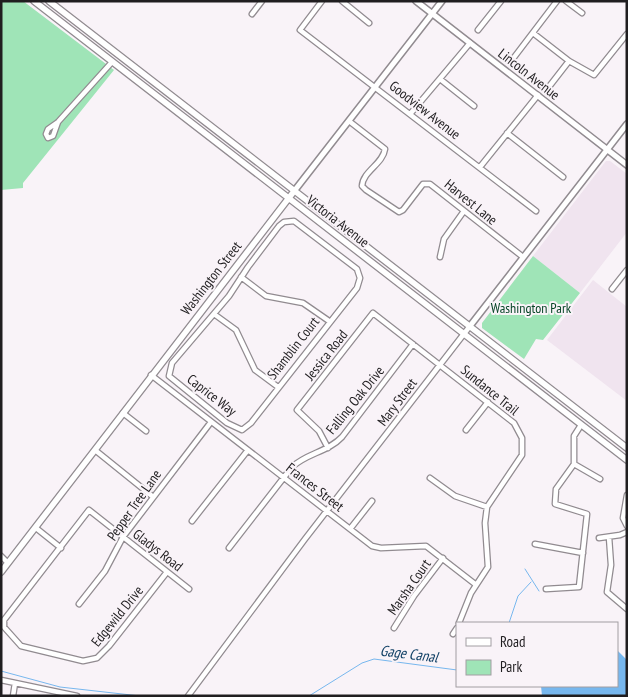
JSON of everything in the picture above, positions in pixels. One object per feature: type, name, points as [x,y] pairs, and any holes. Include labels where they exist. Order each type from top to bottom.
[{"type":"main road","name":"Victoria Avenue","points":[[34,1],[627,460]]},
{"type":"main road","name":"Victoria Avenue","points":[[49,1],[627,448]]},
{"type":"main road","name":"Washington Street","points":[[1,572],[295,190]]},
{"type":"street","points":[[252,14],[262,1]]},
{"type":"street","name":"Goodview Avenue","points":[[322,1],[300,30],[376,86],[536,211]]},
{"type":"street","points":[[342,1],[369,23]]},
{"type":"street","name":"Lincoln Avenue","points":[[416,1],[627,165]]},
{"type":"street","name":"Washington Street","points":[[295,190],[442,1]]},
{"type":"street","points":[[478,30],[501,1]]},
{"type":"street","points":[[512,60],[557,1]]},
{"type":"street","points":[[566,1],[582,13]]},
{"type":"street","points":[[533,33],[569,61],[594,75],[627,34]]},
{"type":"street","points":[[411,113],[470,43]]},
{"type":"street","points":[[548,88],[569,61]]},
{"type":"street","points":[[58,122],[112,62]]},
{"type":"street","points":[[440,79],[474,106]]},
{"type":"street","points":[[480,167],[538,94]]},
{"type":"street","name":"Harvest Lane","points":[[349,121],[386,149],[384,156],[362,180],[362,186],[366,190],[399,212],[403,210],[423,184],[427,183],[523,257]]},
{"type":"street","name":"Mary Street","points":[[188,696],[327,511],[627,124]]},
{"type":"street","points":[[507,133],[563,177]]},
{"type":"street","points":[[440,257],[444,239],[464,212]]},
{"type":"street","name":"Shamblin Court","points":[[241,277],[279,226],[289,221],[298,222],[357,269],[360,278],[357,288],[329,321],[251,423],[242,430]]},
{"type":"street","points":[[612,290],[627,270]]},
{"type":"street","points":[[278,387],[255,370],[236,330],[214,314],[229,296],[241,277],[266,296],[303,303],[329,321]]},
{"type":"street","points":[[219,288],[229,296]]},
{"type":"street","name":"Sundance Trail","points":[[373,313],[488,402],[514,423],[519,430],[523,445],[518,461],[487,507]]},
{"type":"street","name":"Jessica Road","points":[[328,448],[319,431],[297,410],[373,313]]},
{"type":"street","name":"Caprice Way","points":[[214,314],[172,363],[169,376],[227,423],[242,430]]},
{"type":"street","name":"Falling Oak Drive","points":[[229,548],[283,477],[296,463],[328,448],[342,437],[413,344]]},
{"type":"street","name":"Frances Street","points":[[151,375],[372,546],[380,548],[426,546],[476,584]]},
{"type":"street","points":[[466,430],[488,402]]},
{"type":"street","points":[[123,413],[146,431]]},
{"type":"street","name":"Pepper Tree Lane","points":[[79,604],[105,571],[123,537],[152,496],[211,422]]},
{"type":"street","points":[[546,589],[579,587],[587,514],[555,504],[556,489],[566,478],[574,464],[574,436],[581,425]]},
{"type":"street","points":[[95,450],[152,496]]},
{"type":"street","points":[[192,521],[248,450]]},
{"type":"street","points":[[574,464],[600,479]]},
{"type":"street","points":[[430,478],[455,496],[487,507],[485,523],[488,567],[476,584],[459,622]]},
{"type":"street","points":[[627,494],[623,518],[627,526]]},
{"type":"street","points":[[350,529],[372,501]]},
{"type":"street","name":"Gladys Road","points":[[61,548],[89,510],[189,589]]},
{"type":"street","points":[[36,528],[61,548]]},
{"type":"street","points":[[599,538],[627,532]]},
{"type":"street","points":[[609,537],[611,565],[607,592],[627,609]]},
{"type":"street","points":[[535,544],[582,552]]},
{"type":"street","name":"Edgewild Drive","points":[[61,548],[4,620],[4,627],[21,646],[83,661],[97,658],[109,646],[167,572]]},
{"type":"street","points":[[1,556],[8,563]]},
{"type":"street","name":"Marsha Court","points":[[394,628],[414,596],[443,558]]},
{"type":"street","points":[[453,634],[456,630]]},
{"type":"street","points":[[1,680],[77,696]]},
{"type":"street","points":[[13,696],[15,683]]},
{"type":"shaded area","points":[[606,161],[610,161],[627,174],[627,232],[580,293],[533,256]]},
{"type":"shaded area","points":[[593,280],[627,307],[627,401],[547,340]]},
{"type":"green space","points":[[1,1],[23,1],[114,70],[23,183],[23,188],[1,190]]},
{"type":"green space","name":"Washington Park","points":[[533,256],[580,293],[543,340],[536,339],[524,359],[482,328],[482,323]]},
{"type":"water","points":[[618,651],[627,660],[627,696],[542,696],[541,687],[618,687]]},
{"type":"waterway","points":[[525,569],[539,591]]},
{"type":"waterway","points":[[509,622],[518,596],[531,582]]},
{"type":"waterway","name":"Gage Canal","points":[[309,696],[362,663],[374,659],[456,670]]},
{"type":"waterway","name":"Gage Canal","points":[[1,671],[60,687],[140,696]]}]
